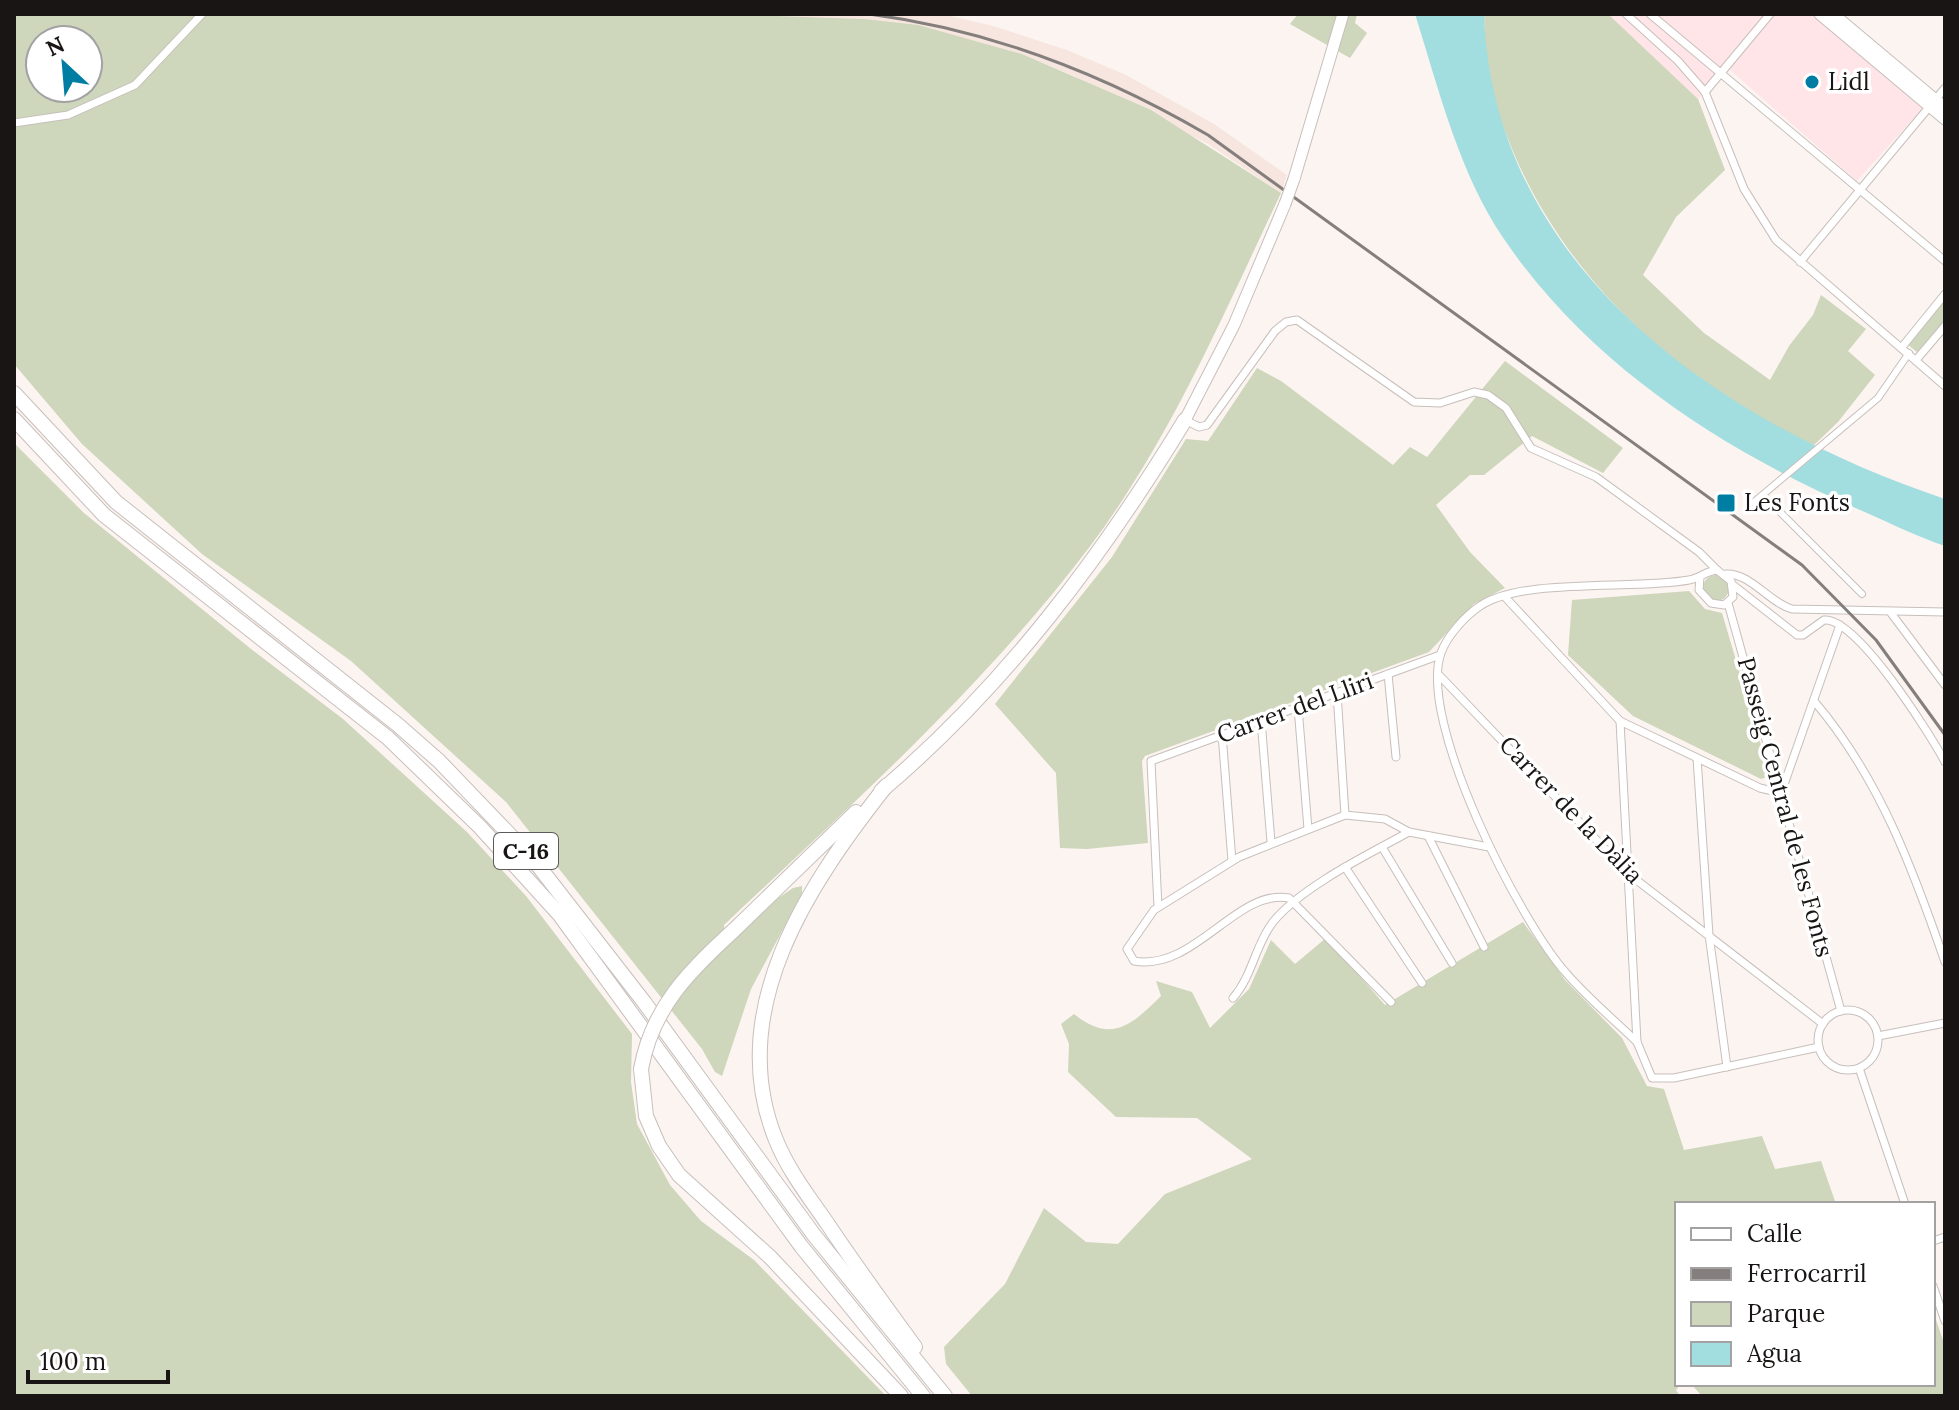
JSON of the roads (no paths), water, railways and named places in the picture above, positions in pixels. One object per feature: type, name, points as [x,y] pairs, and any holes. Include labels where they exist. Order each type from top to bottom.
[{"type":"highway","name":"C-16","points":[[14,393],[116,502],[191,565],[368,699],[439,761],[492,815],[571,905],[814,1235],[948,1396]]},
{"type":"highway","name":"C-16","points":[[14,419],[104,515],[388,738],[480,827],[559,914],[792,1234],[923,1396]]},
{"type":"highway","points":[[901,1396],[770,1257],[679,1175],[659,1146],[646,1116],[641,1069],[644,1051],[661,1009],[685,977],[966,710],[1043,627],[1114,532],[1185,420]]},
{"type":"highway","points":[[886,786],[841,843],[806,898],[789,934],[776,969],[762,1029],[762,1084],[776,1139],[786,1160],[948,1396]]},
{"type":"main road","points":[[1185,420],[1260,271],[1294,179],[1331,63],[1343,14]]},
{"type":"main road","points":[[1820,14],[1932,103],[1945,108]]},
{"type":"main road","points":[[1833,14],[1932,103],[1945,119]]},
{"type":"street","points":[[14,123],[68,115],[135,85],[202,14]]},
{"type":"street","points":[[1626,14],[1678,61],[1705,92],[1751,205],[1776,240],[1945,386]]},
{"type":"street","points":[[1650,14],[1945,261]]},
{"type":"street","points":[[1705,92],[1770,14]]},
{"type":"street","points":[[1800,262],[1945,88]]},
{"type":"street","points":[[1902,347],[1945,294]]},
{"type":"street","points":[[1185,420],[1199,427],[1207,425],[1275,331],[1292,320],[1302,323],[1414,402],[1440,403],[1474,392],[1488,395],[1506,408],[1531,448],[1596,477],[1690,545],[1733,585],[1797,635],[1803,635],[1824,620],[1840,625],[1867,651],[1907,701],[1945,762]]},
{"type":"street","points":[[1916,360],[1945,326]]},
{"type":"street","points":[[1754,502],[1878,398],[1909,353]]},
{"type":"street","points":[[1765,494],[1862,594]]},
{"type":"street","points":[[1637,1042],[1566,974],[1533,926],[1489,847],[1447,736],[1440,655],[1471,613],[1483,604],[1505,597],[1700,577],[1721,572],[1742,577],[1770,599],[1792,609],[1945,612]]},
{"type":"street","points":[[1700,577],[1698,586],[1704,598],[1715,605],[1728,603],[1733,597],[1733,585]]},
{"type":"street","points":[[1505,597],[1620,721],[1760,788],[1781,793],[1840,625]]},
{"type":"street","name":"Passeig Central de les Fonts","points":[[1728,603],[1841,1011]]},
{"type":"street","points":[[1891,613],[1945,685]]},
{"type":"street","name":"Carrer del Lliri","points":[[1158,907],[1151,761],[1440,655]]},
{"type":"street","points":[[1388,674],[1396,757]]},
{"type":"street","name":"Carrer de la Dàlia","points":[[1440,676],[1630,875],[1823,1024]]},
{"type":"street","points":[[1337,693],[1345,815]]},
{"type":"street","points":[[1814,701],[1864,770],[1889,816],[1907,856],[1945,962]]},
{"type":"street","points":[[1298,707],[1308,829]]},
{"type":"street","points":[[1261,720],[1271,842]]},
{"type":"street","points":[[1620,721],[1637,1042],[1648,1071],[1657,1081],[1819,1047]]},
{"type":"street","points":[[1222,734],[1232,861]]},
{"type":"street","points":[[1697,758],[1709,935],[1727,1067]]},
{"type":"street","points":[[1391,1002],[1296,902],[1283,897],[1264,900],[1184,950],[1153,961],[1134,961],[1127,949],[1158,907],[1232,861],[1271,842],[1345,815],[1385,819],[1409,832],[1489,847]]},
{"type":"street","points":[[1233,998],[1251,972],[1264,935],[1274,921],[1345,867],[1409,832]]},
{"type":"street","points":[[1428,836],[1484,947]]},
{"type":"street","points":[[1382,847],[1452,963]]},
{"type":"street","points":[[1345,867],[1422,983]]},
{"type":"street","points":[[1841,1011],[1863,1014],[1874,1024],[1878,1036],[1872,1058],[1859,1068],[1836,1068],[1824,1058],[1819,1047],[1823,1024],[1841,1011]]},
{"type":"street","points":[[1878,1036],[1945,1023]]},
{"type":"street","points":[[1859,1068],[1904,1202]]},
{"type":"street","points":[[1935,1292],[1945,1321]]},
{"type":"water","points":[[1415,14],[1484,14],[1497,105],[1529,187],[1576,260],[1635,325],[1704,381],[1781,428],[1862,467],[1945,499],[1945,546],[1815,489],[1714,434],[1620,366],[1578,327],[1539,285],[1488,214],[1462,159]]},
{"type":"railway","points":[[869,14],[959,31],[1044,57],[1127,92],[1208,135],[1802,565],[1876,640],[1945,735]]},
{"type":"place","name":"Lidl","points":[[1812,82]]},
{"type":"place","name":"Les Fonts","points":[[1726,503]]}]
